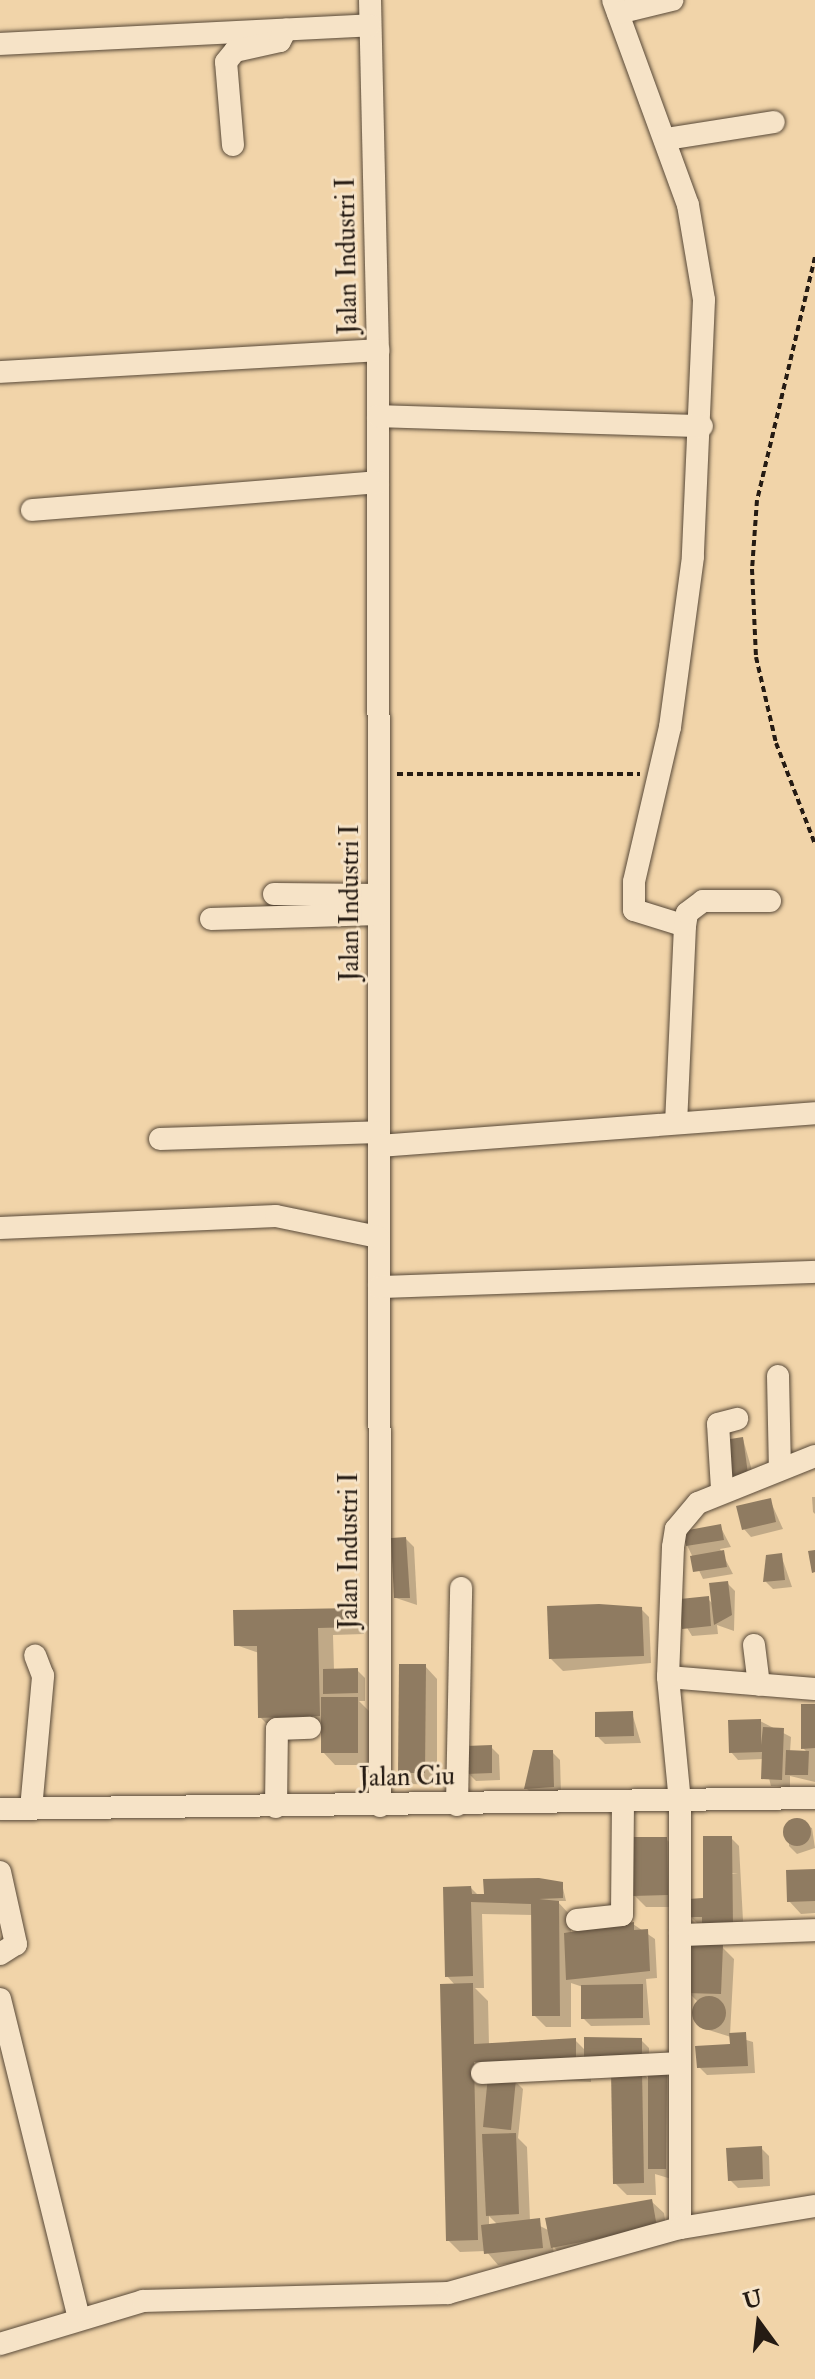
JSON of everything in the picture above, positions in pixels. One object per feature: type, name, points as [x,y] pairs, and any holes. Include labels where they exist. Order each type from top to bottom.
[{"type":"street","name":"Jalan Industri I","points":[[370,0],[378,350],[380,1806]]},
{"type":"street","points":[[672,0],[616,6],[667,139],[699,248],[702,426],[693,557],[660,774],[634,882],[634,910],[685,926]]},
{"type":"street","points":[[0,44],[370,25]]},
{"type":"street","points":[[233,145],[226,62],[235,51],[280,41],[286,28]]},
{"type":"street","points":[[667,139],[774,122]]},
{"type":"street","points":[[0,372],[378,350]]},
{"type":"street","points":[[378,416],[702,426]]},
{"type":"street","points":[[32,510],[378,482]]},
{"type":"street","points":[[274,894],[379,905]]},
{"type":"street","points":[[676,1123],[687,913],[703,901],[770,901]]},
{"type":"street","points":[[211,919],[379,905]]},
{"type":"street","points":[[160,1139],[379,1139],[815,1113]]},
{"type":"street","points":[[0,1228],[276,1216],[378,1237]]},
{"type":"street","points":[[379,1287],[815,1272]]},
{"type":"street","points":[[778,1376],[780,1469]]},
{"type":"street","points":[[722,1489],[718,1424],[737,1419]]},
{"type":"street","points":[[680,2228],[680,1802],[668,1677],[676,1529],[686,1512],[722,1489],[815,1456]]},
{"type":"street","points":[[457,1805],[461,1588]]},
{"type":"street","points":[[754,1645],[759,1685]]},
{"type":"street","points":[[31,1809],[43,1676],[35,1655]]},
{"type":"street","points":[[668,1677],[815,1689]]},
{"type":"street","points":[[276,1807],[274,1737],[283,1727],[310,1728]]},
{"type":"street","name":"Jalan Ciu","points":[[0,1809],[623,1803],[815,1798]]},
{"type":"street","points":[[577,1920],[622,1915],[623,1803]]},
{"type":"street","points":[[0,1872],[16,1944],[0,1954]]},
{"type":"street","points":[[680,1935],[815,1930]]},
{"type":"street","points":[[0,1999],[78,2315]]},
{"type":"street","points":[[482,2073],[680,2063]]},
{"type":"street","points":[[0,2344],[78,2315],[143,2301],[448,2293],[680,2228],[815,2206]]},
{"type":"path","points":[[815,257],[757,500],[752,569],[756,657],[776,743],[815,844]]},
{"type":"path","points":[[379,775],[660,774]]},
{"type":"building","points":[[743,1437],[748,1474],[729,1476],[724,1440]]},
{"type":"building","points":[[771,1498],[776,1522],[742,1530],[736,1506]]},
{"type":"building","points":[[721,1524],[724,1540],[686,1546],[683,1531]]},
{"type":"building","points":[[406,1537],[410,1598],[394,1598],[391,1538]]},
{"type":"building","points":[[724,1550],[727,1567],[693,1572],[690,1556]]},
{"type":"building","points":[[815,1550],[815,1572],[812,1573],[808,1551]]},
{"type":"building","points":[[782,1553],[785,1580],[763,1582],[766,1555]]},
{"type":"building","points":[[728,1581],[732,1615],[714,1625],[709,1583]]},
{"type":"building","points":[[709,1596],[711,1626],[682,1629],[681,1620],[673,1621],[680,1599]]},
{"type":"building","points":[[599,1604],[642,1607],[644,1656],[549,1659],[547,1606]]},
{"type":"building","points":[[356,1608],[357,1627],[318,1628],[320,1716],[258,1718],[257,1646],[234,1646],[233,1610]]},
{"type":"building","points":[[399,1664],[426,1664],[425,1773],[398,1773]]},
{"type":"building","points":[[358,1668],[358,1693],[323,1694],[323,1669]]},
{"type":"building","points":[[321,1697],[358,1697],[358,1753],[321,1753]]},
{"type":"building","points":[[801,1704],[815,1704],[815,1748],[801,1749]]},
{"type":"building","points":[[633,1711],[634,1736],[595,1737],[595,1712]]},
{"type":"building","points":[[761,1719],[761,1745],[763,1727],[784,1728],[782,1780],[761,1779],[762,1752],[729,1753],[728,1720]]},
{"type":"building","points":[[492,1745],[492,1773],[466,1774],[466,1746]]},
{"type":"building","points":[[533,1750],[553,1750],[554,1787],[524,1789]]},
{"type":"building","points":[[786,1750],[809,1751],[808,1775],[785,1775]]},
{"type":"building","points":[[797,1818],[807,1822],[811,1832],[807,1842],[797,1846],[787,1842],[783,1832],[787,1822]]},
{"type":"building","points":[[703,1836],[732,1836],[733,1927],[702,1928],[702,1917],[688,1917],[688,1899],[703,1898]]},
{"type":"building","points":[[632,1837],[667,1837],[668,1895],[632,1896]]},
{"type":"building","points":[[815,1869],[815,1901],[787,1902],[786,1870]]},
{"type":"building","points":[[539,1878],[563,1882],[563,1898],[539,1899],[559,1901],[560,2016],[532,2016],[531,1904],[471,1902],[473,1976],[445,1977],[443,1887],[471,1886],[472,1894],[484,1894],[483,1879]]},
{"type":"building","points":[[634,1922],[634,1930],[648,1929],[650,1971],[566,1980],[564,1933]]},
{"type":"building","points":[[687,1944],[723,1945],[721,1994],[686,1993]]},
{"type":"building","points":[[473,1983],[474,2044],[576,2038],[576,2066],[474,2062],[478,2240],[446,2241],[440,1984]]},
{"type":"building","points":[[643,1984],[643,2018],[581,2019],[581,1985]]},
{"type":"building","points":[[709,1996],[721,2001],[726,2013],[721,2025],[709,2030],[697,2025],[692,2013],[697,2001]]},
{"type":"building","points":[[746,2032],[748,2066],[697,2068],[695,2046],[730,2044],[729,2033]]},
{"type":"building","points":[[584,2037],[642,2038],[642,2063],[584,2063]]},
{"type":"building","points":[[642,2070],[644,2183],[613,2184],[611,2071]]},
{"type":"building","points":[[648,2073],[667,2073],[666,2169],[648,2169]]},
{"type":"building","points":[[488,2076],[516,2079],[511,2130],[483,2127]]},
{"type":"building","points":[[516,2133],[519,2214],[486,2216],[482,2134]]},
{"type":"building","points":[[762,2146],[763,2179],[728,2181],[726,2148]]},
{"type":"building","points":[[652,2199],[657,2227],[551,2248],[545,2218]]},
{"type":"building","points":[[540,2218],[543,2248],[484,2254],[481,2225]]}]
